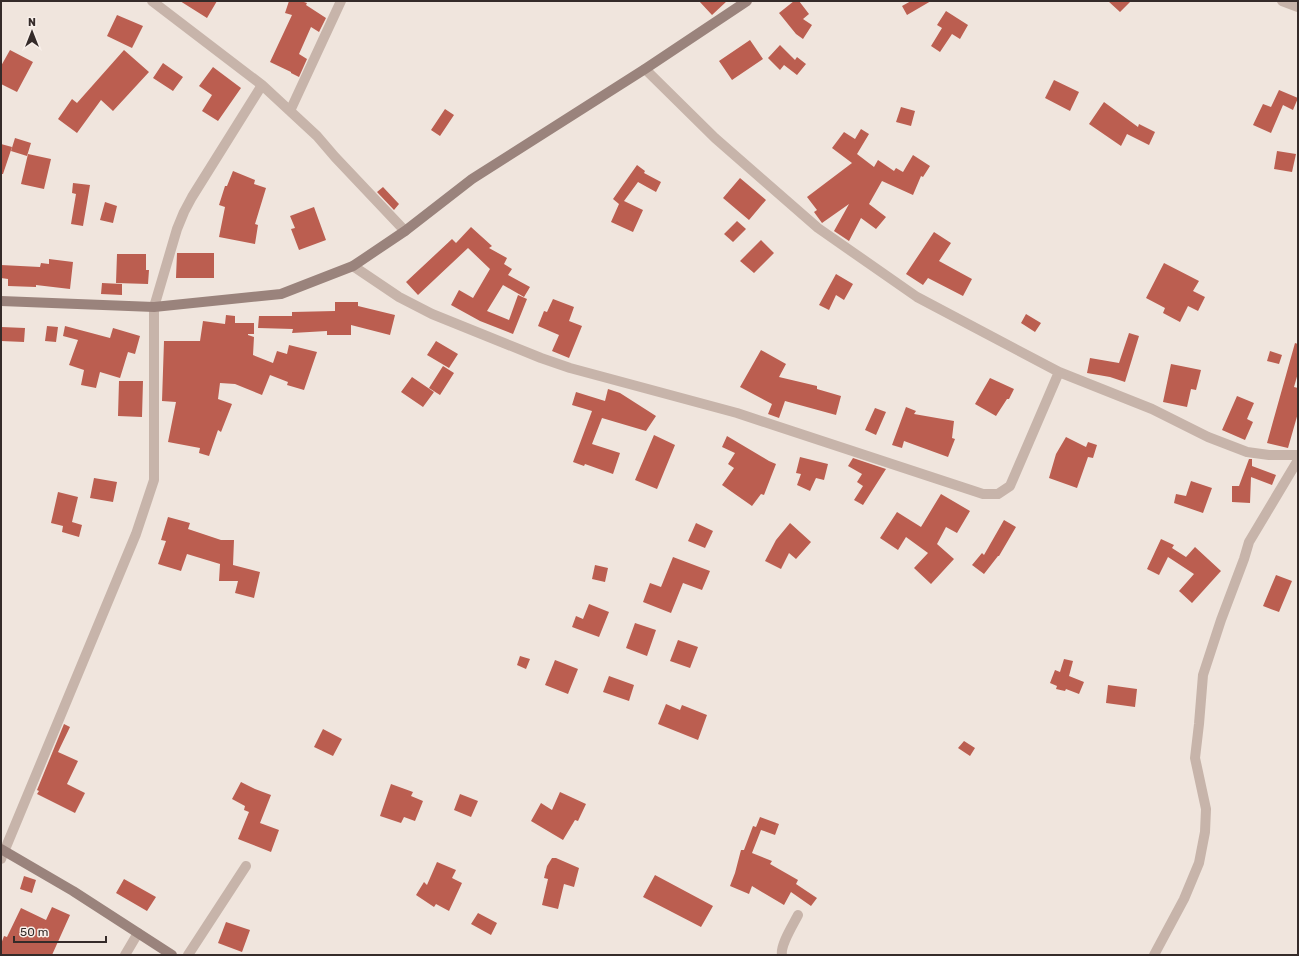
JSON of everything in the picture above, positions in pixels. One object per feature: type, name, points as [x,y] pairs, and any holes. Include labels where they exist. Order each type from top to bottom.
[{"type":"street","points":[[152,1],[262,85],[317,136],[405,231]]},
{"type":"street","points":[[290,111],[341,1]]},
{"type":"street","points":[[1,301],[154,307],[281,294],[353,266],[405,231],[472,179],[645,69],[747,1]]},
{"type":"street","points":[[1282,1],[1298,7]]},
{"type":"street","points":[[645,69],[714,138],[818,228],[917,297],[1059,372],[1152,409],[1208,437],[1246,452],[1269,455],[1298,455]]},
{"type":"street","points":[[172,955],[73,891],[2,853],[136,534],[154,480],[154,307],[177,230],[192,197],[262,85]]},
{"type":"street","points":[[353,266],[399,297],[432,314],[541,358],[570,368],[737,413],[983,494],[998,494],[1010,486],[1059,372]]},
{"type":"street","points":[[1154,955],[1184,899],[1199,863],[1205,832],[1206,809],[1194,758],[1199,724],[1203,675],[1220,620],[1244,558],[1248,542],[1298,460]]},
{"type":"street","points":[[188,955],[246,866]]},
{"type":"street","points":[[782,955],[781,952],[784,944],[798,915]]},
{"type":"street","points":[[125,955],[138,933]]},
{"type":"building","points":[[180,1],[217,1],[207,18]]},
{"type":"building","points":[[289,1],[301,1],[307,3],[306,5],[326,18],[319,32],[311,27],[299,54],[307,59],[299,77],[270,62],[292,15],[285,13]]},
{"type":"building","points":[[699,1],[727,1],[712,15]]},
{"type":"building","points":[[794,1],[799,1],[809,14],[803,19],[812,25],[803,39],[796,34],[779,13]]},
{"type":"building","points":[[911,1],[931,1],[907,15],[902,6]]},
{"type":"building","points":[[1108,1],[1131,1],[1120,12]]},
{"type":"building","points":[[946,11],[968,25],[960,39],[952,34],[940,52],[931,46],[942,28],[937,25]]},
{"type":"building","points":[[117,15],[143,26],[132,48],[107,36]]},
{"type":"building","points":[[750,40],[763,59],[732,80],[719,61]]},
{"type":"building","points":[[780,45],[795,60],[797,57],[806,64],[797,75],[784,65],[780,70],[768,58]]},
{"type":"building","points":[[10,50],[33,62],[17,92],[1,84],[1,66]]},
{"type":"building","points":[[124,50],[149,72],[113,111],[101,100],[77,133],[58,119],[72,99],[77,103]]},
{"type":"building","points":[[163,63],[183,77],[173,91],[153,78]]},
{"type":"building","points":[[213,67],[241,88],[218,121],[202,111],[212,95],[199,86]]},
{"type":"building","points":[[1054,80],[1079,92],[1070,111],[1045,98]]},
{"type":"building","points":[[1279,90],[1298,98],[1293,110],[1283,105],[1271,133],[1253,125],[1263,104],[1271,107]]},
{"type":"building","points":[[1104,102],[1138,127],[1139,124],[1155,132],[1149,145],[1127,134],[1121,146],[1089,124]]},
{"type":"building","points":[[901,107],[915,111],[911,126],[896,122]]},
{"type":"building","points":[[445,109],[454,115],[440,136],[431,130]]},
{"type":"building","points":[[861,129],[869,134],[857,154],[874,167],[878,160],[894,171],[896,168],[903,172],[913,155],[930,166],[923,177],[921,176],[913,195],[882,181],[869,204],[886,217],[876,229],[861,218],[849,241],[834,231],[849,204],[822,223],[814,212],[817,210],[807,197],[852,163],[832,148],[844,132],[855,139]]},
{"type":"building","points":[[15,138],[31,143],[27,156],[11,151]]},
{"type":"building","points":[[1,144],[12,147],[3,174],[1,174]]},
{"type":"building","points":[[1277,151],[1296,154],[1292,172],[1274,169]]},
{"type":"building","points":[[28,154],[51,159],[44,189],[21,184]]},
{"type":"building","points":[[637,165],[645,171],[644,173],[661,182],[656,192],[638,182],[624,201],[643,210],[633,232],[611,222],[619,204],[613,199]]},
{"type":"building","points":[[233,171],[255,180],[254,184],[266,188],[255,224],[258,225],[255,244],[219,237],[225,207],[219,205],[225,186],[227,186]]},
{"type":"building","points":[[740,178],[766,200],[749,220],[723,198]]},
{"type":"building","points":[[73,183],[90,185],[83,226],[71,224],[76,194],[72,193]]},
{"type":"building","points":[[383,187],[399,204],[394,210],[377,192]]},
{"type":"building","points":[[105,202],[117,206],[113,223],[100,220]]},
{"type":"building","points":[[314,207],[326,240],[299,250],[291,229],[295,228],[290,216]]},
{"type":"building","points":[[737,221],[746,229],[733,242],[724,234]]},
{"type":"building","points":[[471,227],[492,246],[489,248],[507,258],[504,264],[512,269],[508,275],[530,287],[524,297],[503,285],[487,311],[509,320],[518,295],[527,299],[513,334],[480,321],[451,305],[459,290],[473,298],[490,269],[468,248],[418,295],[406,282],[452,239],[456,243]]},
{"type":"building","points":[[934,232],[951,243],[939,261],[972,279],[963,296],[928,278],[923,285],[906,274]]},
{"type":"building","points":[[761,240],[774,253],[754,273],[740,261]]},
{"type":"building","points":[[177,253],[214,253],[214,278],[176,278]]},
{"type":"building","points":[[117,254],[146,254],[146,270],[149,270],[148,284],[116,283]]},
{"type":"building","points":[[49,259],[73,262],[70,289],[36,285],[36,287],[8,286],[8,279],[1,278],[1,265],[40,267],[41,263],[49,264]]},
{"type":"building","points":[[1164,263],[1199,281],[1193,291],[1205,297],[1198,311],[1188,306],[1180,322],[1163,313],[1165,308],[1146,298]]},
{"type":"building","points":[[836,274],[853,284],[844,300],[836,295],[829,310],[819,305]]},
{"type":"building","points":[[102,283],[122,284],[122,295],[101,294]]},
{"type":"building","points":[[553,299],[574,307],[569,321],[582,326],[569,358],[552,351],[559,335],[538,326],[544,311],[547,312]]},
{"type":"building","points":[[335,302],[358,302],[358,306],[395,315],[390,335],[351,325],[351,335],[327,335],[327,331],[292,333],[293,329],[258,328],[259,316],[292,316],[292,312],[335,311]]},
{"type":"building","points":[[1026,314],[1041,323],[1035,332],[1021,323]]},
{"type":"building","points":[[226,315],[235,316],[235,323],[254,323],[254,334],[248,334],[254,337],[253,355],[273,363],[277,351],[287,354],[289,345],[317,352],[304,390],[287,385],[288,382],[270,375],[262,395],[235,384],[220,383],[218,399],[232,404],[221,432],[218,430],[209,456],[199,453],[200,448],[168,442],[176,402],[162,401],[164,341],[200,341],[203,321],[225,324]]},
{"type":"building","points":[[47,326],[58,327],[56,342],[45,341]]},
{"type":"building","points":[[65,326],[110,338],[113,328],[140,336],[135,354],[128,352],[120,378],[100,372],[96,388],[81,385],[84,370],[69,365],[78,340],[63,336]]},
{"type":"building","points":[[1,327],[25,328],[24,342],[1,341]]},
{"type":"building","points":[[1129,333],[1139,336],[1125,382],[1110,377],[1087,373],[1090,358],[1119,363]]},
{"type":"building","points":[[436,341],[458,354],[449,368],[427,355]]},
{"type":"building","points":[[1295,343],[1298,344],[1298,373],[1294,387],[1298,388],[1298,413],[1288,448],[1267,443]]},
{"type":"building","points":[[761,350],[786,364],[779,377],[817,386],[817,389],[841,396],[836,415],[785,401],[779,418],[768,414],[772,404],[740,387]]},
{"type":"building","points":[[1270,351],[1282,355],[1279,364],[1267,361]]},
{"type":"building","points":[[1171,364],[1201,370],[1196,390],[1191,389],[1187,407],[1163,402]]},
{"type":"building","points":[[443,366],[454,373],[440,395],[429,388]]},
{"type":"building","points":[[412,377],[434,392],[423,407],[401,392]]},
{"type":"building","points":[[990,378],[1014,389],[1009,399],[1007,399],[996,416],[975,404]]},
{"type":"building","points":[[119,381],[143,381],[142,417],[118,416]]},
{"type":"building","points":[[608,389],[620,393],[656,416],[646,431],[602,418],[592,444],[620,453],[613,474],[585,464],[584,466],[573,462],[592,411],[572,405],[576,392],[605,401]]},
{"type":"building","points":[[1237,396],[1254,403],[1247,419],[1253,422],[1245,440],[1222,430]]},
{"type":"building","points":[[906,407],[916,411],[914,414],[954,421],[952,438],[955,439],[948,457],[904,441],[902,448],[892,445]]},
{"type":"building","points":[[875,408],[886,412],[876,435],[865,430]]},
{"type":"building","points":[[654,435],[675,445],[657,489],[635,480]]},
{"type":"building","points":[[727,436],[776,464],[764,495],[761,494],[752,506],[722,485],[734,468],[728,464],[735,453],[722,447]]},
{"type":"building","points":[[1066,437],[1086,447],[1088,442],[1097,445],[1093,458],[1088,457],[1077,488],[1049,478],[1056,454]]},
{"type":"building","points":[[800,457],[828,464],[824,480],[816,478],[810,491],[797,485],[801,474],[796,473]]},
{"type":"building","points":[[853,458],[886,469],[863,505],[854,500],[863,486],[857,482],[862,474],[848,466]]},
{"type":"building","points":[[1249,459],[1252,459],[1252,466],[1276,475],[1272,485],[1251,477],[1250,503],[1232,502],[1232,486],[1239,486]]},
{"type":"building","points":[[94,478],[117,482],[113,502],[90,498]]},
{"type":"building","points":[[1191,481],[1212,488],[1203,513],[1174,503],[1176,494],[1186,496]]},
{"type":"building","points":[[58,492],[78,497],[72,522],[82,525],[79,537],[62,532],[63,526],[51,523]]},
{"type":"building","points":[[941,494],[970,511],[957,533],[946,527],[937,544],[954,559],[931,584],[914,568],[928,553],[906,537],[898,550],[880,538],[897,512],[921,527]]},
{"type":"building","points":[[168,517],[190,523],[188,529],[221,540],[234,540],[233,565],[260,572],[254,598],[235,593],[238,581],[219,581],[220,564],[187,554],[181,571],[158,564],[166,541],[161,540]]},
{"type":"building","points":[[1004,520],[1016,527],[999,556],[984,574],[972,565],[982,553],[984,555]]},
{"type":"building","points":[[696,523],[713,531],[705,548],[688,541]]},
{"type":"building","points":[[790,523],[811,542],[796,559],[789,553],[781,569],[765,561],[776,540]]},
{"type":"building","points":[[1161,539],[1174,545],[1172,548],[1186,557],[1195,547],[1221,571],[1192,603],[1179,591],[1194,574],[1168,557],[1159,575],[1147,569]]},
{"type":"building","points":[[673,557],[710,571],[702,590],[683,583],[671,613],[643,602],[650,583],[661,587]]},
{"type":"building","points":[[595,565],[608,568],[605,582],[592,579]]},
{"type":"building","points":[[1276,575],[1292,581],[1279,612],[1263,606]]},
{"type":"building","points":[[589,604],[609,612],[599,637],[572,627],[576,616],[583,619]]},
{"type":"building","points":[[635,623],[656,630],[647,656],[626,648]]},
{"type":"building","points":[[678,640],[698,647],[690,668],[670,661]]},
{"type":"building","points":[[520,656],[530,659],[526,669],[517,665]]},
{"type":"building","points":[[1064,659],[1073,661],[1069,676],[1084,682],[1079,694],[1066,689],[1065,691],[1056,689],[1057,686],[1050,683],[1055,670],[1060,672]]},
{"type":"building","points":[[555,660],[578,669],[568,694],[545,685]]},
{"type":"building","points":[[609,676],[634,685],[629,701],[603,692]]},
{"type":"building","points":[[1108,685],[1137,689],[1135,707],[1106,703]]},
{"type":"building","points":[[666,704],[680,710],[682,705],[707,715],[698,740],[658,724]]},
{"type":"building","points":[[64,724],[70,727],[58,752],[78,761],[67,784],[85,793],[75,813],[37,794],[39,791],[37,790]]},
{"type":"building","points":[[323,729],[342,739],[333,756],[314,747]]},
{"type":"building","points":[[964,741],[975,748],[970,756],[958,748]]},
{"type":"building","points":[[241,782],[271,795],[260,823],[279,830],[271,852],[238,839],[249,812],[244,810],[245,806],[232,799]]},
{"type":"building","points":[[391,784],[413,792],[411,796],[423,801],[415,821],[404,817],[401,823],[380,816]]},
{"type":"building","points":[[560,792],[586,804],[578,821],[575,820],[563,840],[531,821],[541,803],[552,810]]},
{"type":"building","points":[[460,794],[478,801],[471,817],[454,810]]},
{"type":"building","points":[[760,817],[779,824],[775,835],[761,830],[752,853],[772,861],[770,864],[798,880],[796,884],[817,898],[811,906],[791,892],[784,905],[752,886],[749,894],[730,886],[741,850],[744,850],[753,826],[756,827]]},
{"type":"building","points":[[552,858],[556,858],[579,868],[574,887],[564,884],[558,909],[542,905],[548,879],[544,878],[547,866]]},
{"type":"building","points":[[437,862],[456,870],[452,878],[462,883],[449,911],[436,904],[434,907],[416,895],[424,882],[427,885]]},
{"type":"building","points":[[655,875],[713,906],[701,927],[643,897]]},
{"type":"building","points":[[24,876],[36,880],[32,893],[20,889]]},
{"type":"building","points":[[124,879],[156,897],[147,911],[116,893]]},
{"type":"building","points":[[52,907],[70,915],[52,955],[1,955],[1,944],[4,936],[7,937],[21,908],[46,920]]},
{"type":"building","points":[[478,913],[497,923],[491,935],[471,924]]},
{"type":"building","points":[[226,922],[250,930],[242,952],[218,943]]}]
